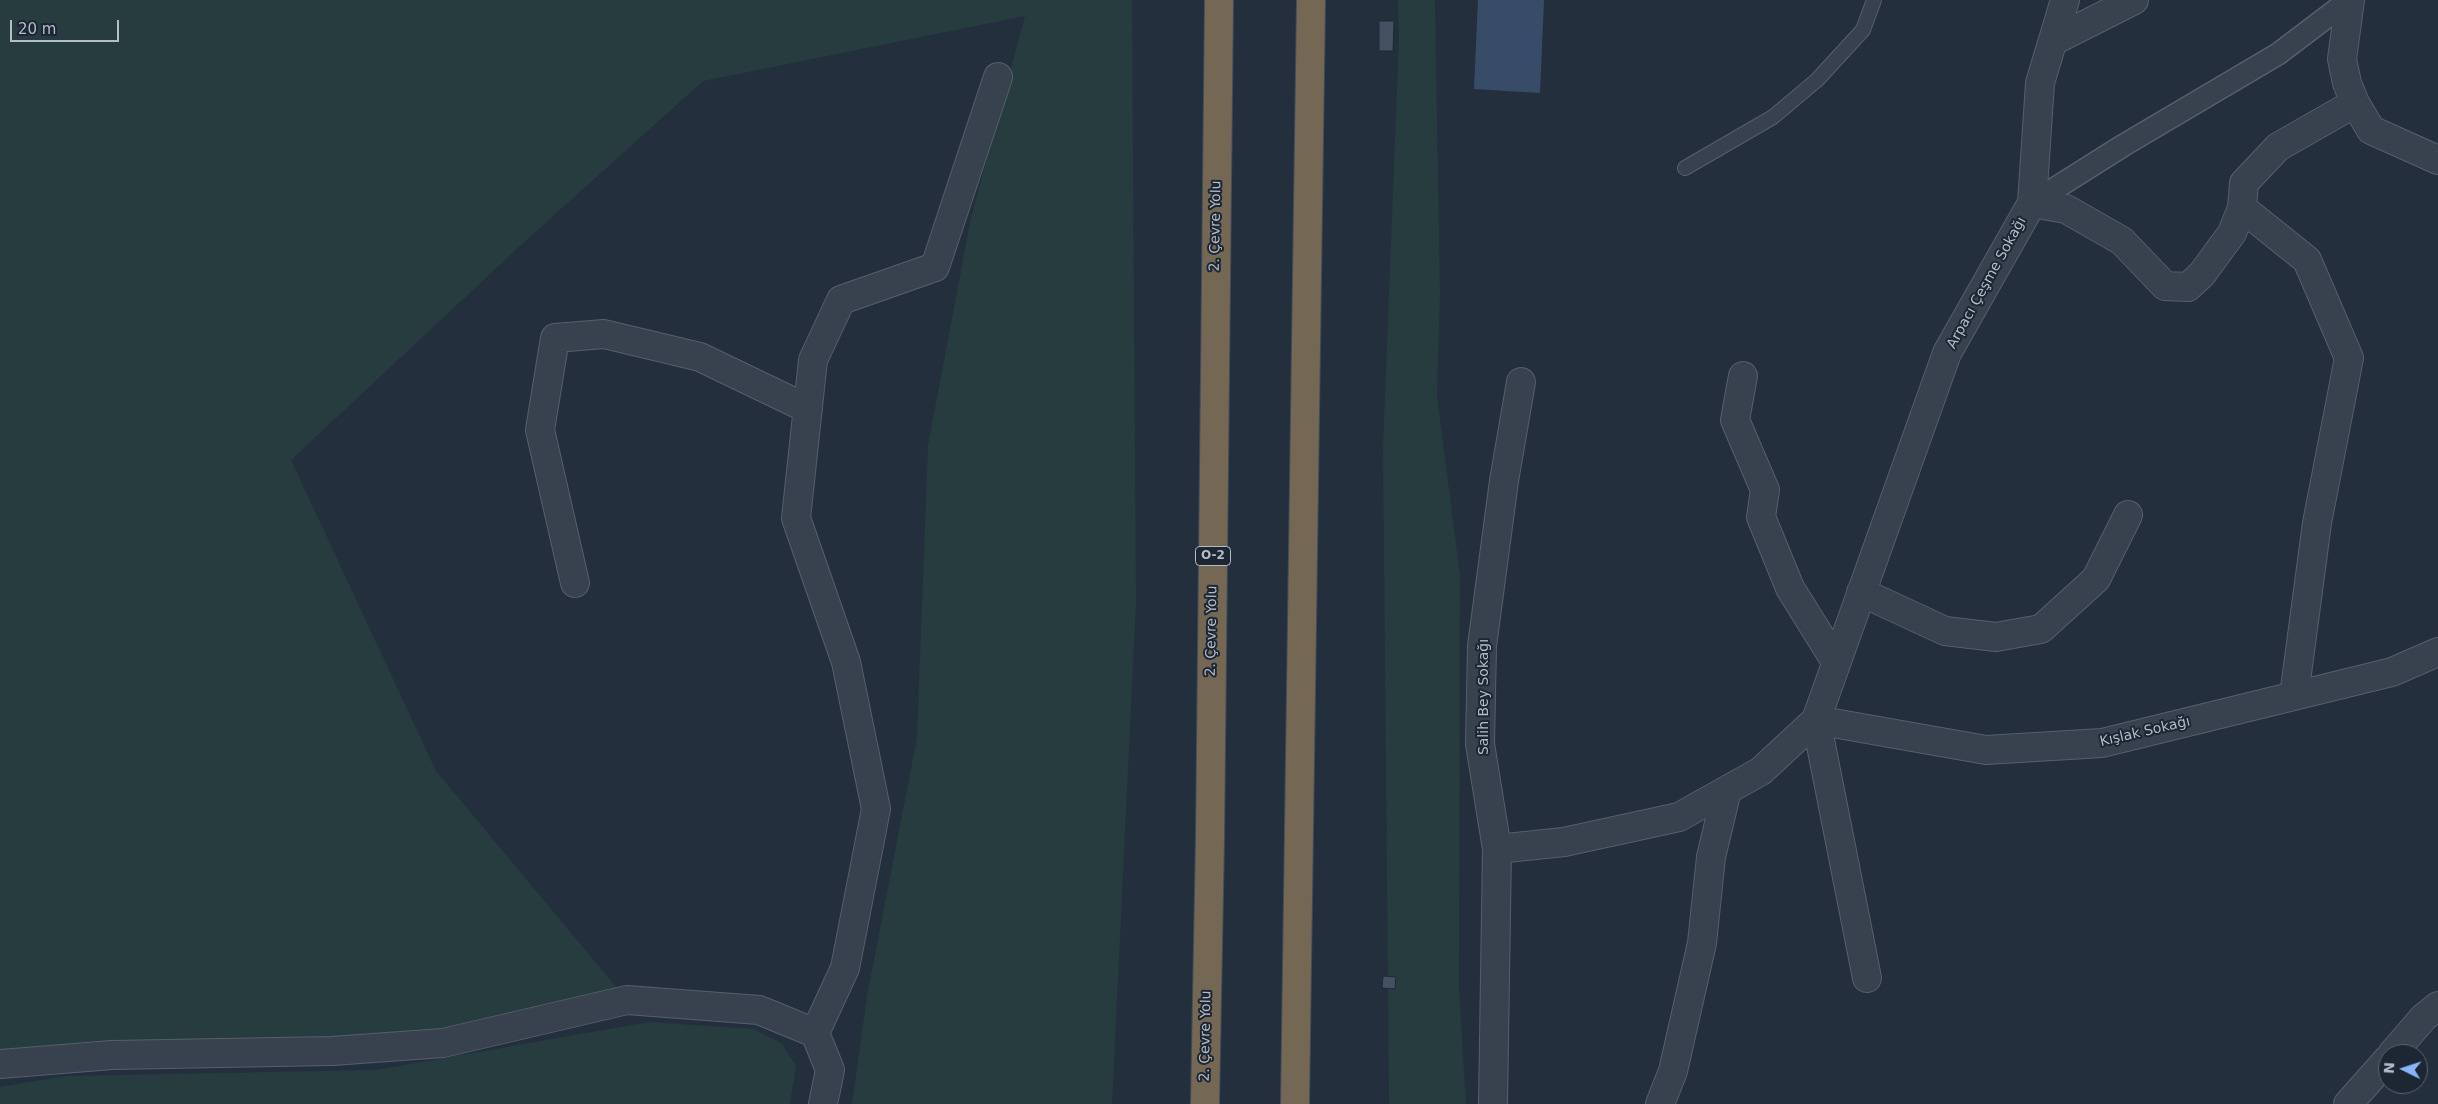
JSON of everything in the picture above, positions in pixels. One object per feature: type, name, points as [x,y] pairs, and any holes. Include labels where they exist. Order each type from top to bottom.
[{"type":"highway","name":"2. Çevre Yolu","points":[[1205,1104],[1210,839],[1219,4]]},
{"type":"highway","points":[[1295,1104],[1311,4]]},
{"type":"street","points":[[2065,0],[2040,83],[2032,202],[2066,209],[2122,242],[2165,286],[2188,287],[2202,274],[2232,233],[2242,208],[2244,183],[2278,146],[2355,103]]},
{"type":"street","points":[[2053,41],[2134,0]]},
{"type":"street","points":[[2349,1],[2342,59],[2347,83],[2355,103],[2371,130],[2438,160]]},
{"type":"street","name":"Arpacı Çeşme Sokağı","points":[[1816,720],[1947,352],[2032,202],[2124,144],[2278,54],[2349,1]]},
{"type":"street","points":[[815,1033],[845,968],[876,809],[846,662],[796,518],[813,360],[841,300],[935,266],[998,77]]},
{"type":"street","points":[[2242,208],[2307,260],[2349,358],[2317,523],[2294,696]]},
{"type":"street","points":[[575,583],[540,430],[555,338],[604,334],[700,357],[808,408]]},
{"type":"street","points":[[1743,376],[1735,420],[1765,490],[1761,517],[1790,588],[1836,662]]},
{"type":"street","name":"Salih Bey Sokağı","points":[[1493,1104],[1497,849],[1480,744],[1482,646],[1504,481],[1521,382]]},
{"type":"street","points":[[1861,592],[1945,631],[1996,636],[2041,629],[2096,579],[2128,515]]},
{"type":"street","name":"Kışlak Sokağı","points":[[1816,720],[1986,750],[2102,743],[2392,672],[2438,652]]},
{"type":"street","points":[[1497,849],[1564,842],[1679,817],[1761,772],[1816,720]]},
{"type":"street","points":[[1816,720],[1867,978]]},
{"type":"street","points":[[1660,1104],[1673,1071],[1702,943],[1711,857],[1727,790]]},
{"type":"street","points":[[0,1064],[112,1055],[332,1051],[443,1043],[627,1000],[760,1010],[815,1033],[830,1070],[823,1104]]},
{"type":"street","points":[[2401,1044],[2424,1018],[2438,1006]]},
{"type":"street","points":[[2348,1104],[2378,1070]]},
{"type":"lane","points":[[1686,168],[1774,117],[1818,80],[1863,30],[1874,0]]},
{"type":"green space","points":[[0,0],[1132,0],[1136,602],[1112,1104],[852,1104],[867,996],[917,738],[928,445],[971,218],[1025,16],[703,81],[522,244],[291,460],[436,771],[627,1000],[443,1043],[0,1064]]},
{"type":"green space","points":[[1398,0],[1435,0],[1440,295],[1437,395],[1460,576],[1459,989],[1466,1104],[1389,1104],[1383,447],[1399,37]]},
{"type":"green space","points":[[649,1022],[754,1029],[782,1044],[796,1065],[790,1104],[0,1104],[0,1087],[66,1076],[376,1070]]},
{"type":"water","points":[[1478,0],[1544,0],[1540,93],[1474,89]]},
{"type":"building","points":[[1379,21],[1394,21],[1393,51],[1379,51]]},
{"type":"building","points":[[1383,976],[1396,977],[1395,989],[1382,988]]}]
